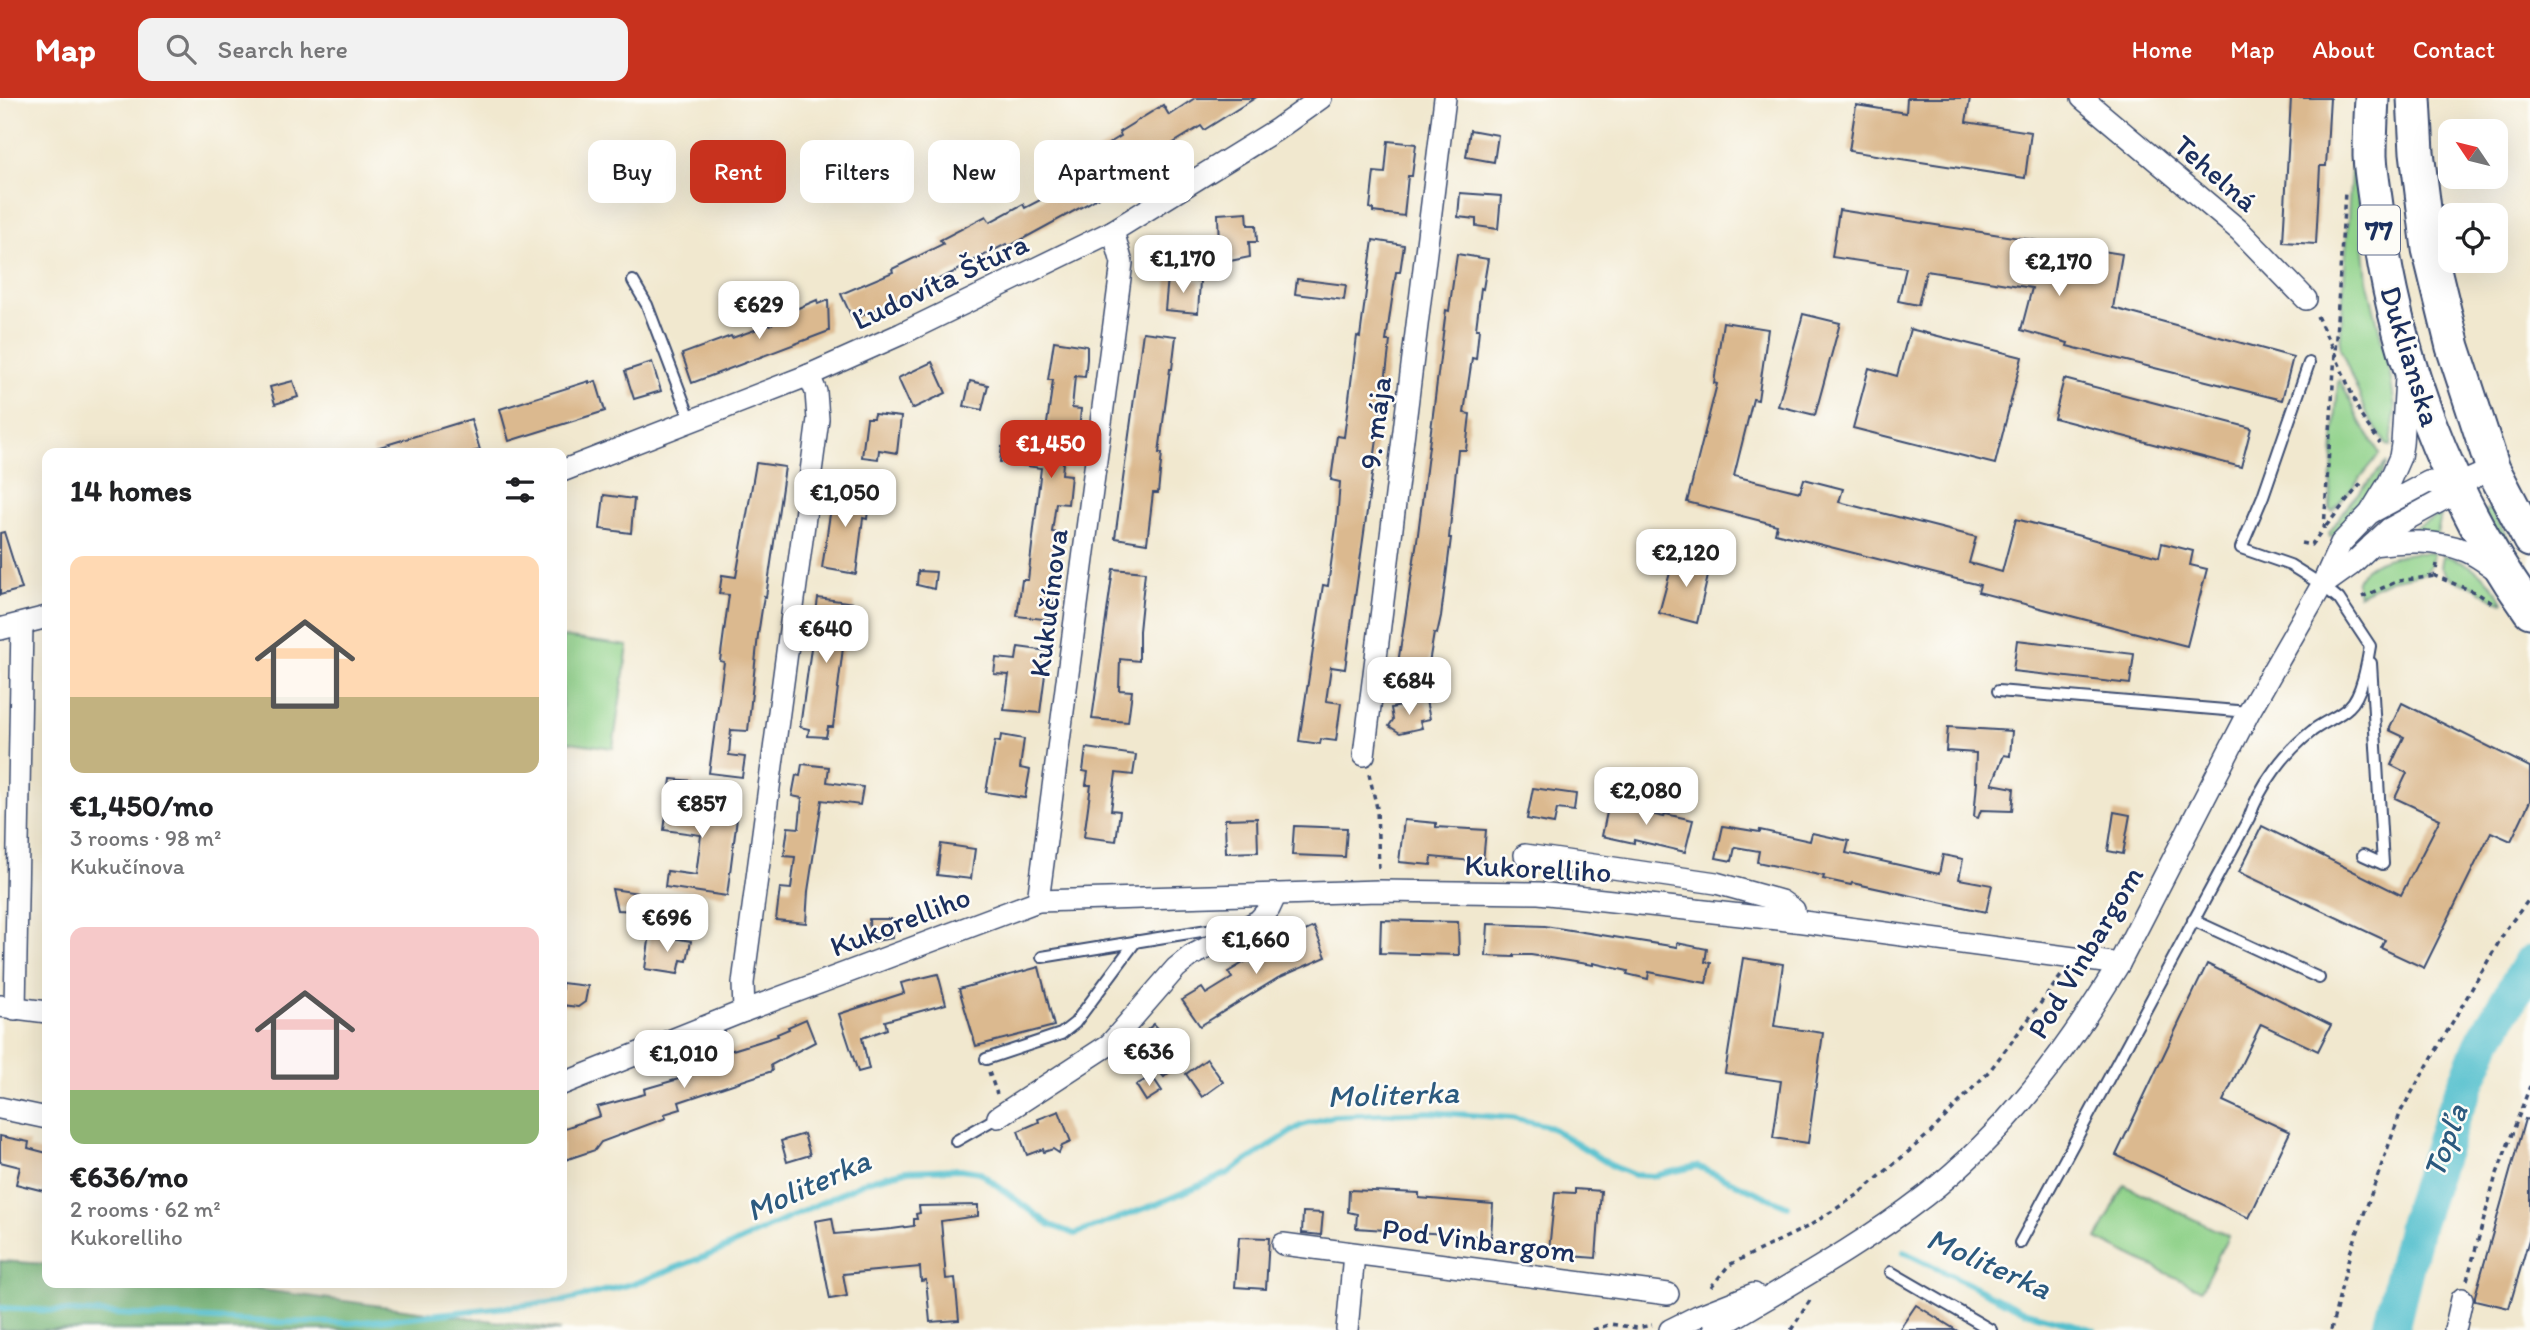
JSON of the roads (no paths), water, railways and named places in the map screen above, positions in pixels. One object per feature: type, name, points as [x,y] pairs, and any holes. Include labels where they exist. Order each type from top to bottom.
[{"type":"main road","name":"Duklianska","points":[[2372,98],[2370,158],[2382,256],[2406,359],[2457,485]]},
{"type":"main road","name":"Duklianska","points":[[2414,98],[2417,152],[2429,249],[2453,347],[2493,469]]},
{"type":"main road","name":"77","points":[[2493,469],[2530,540]]},
{"type":"main road","name":"77","points":[[2457,485],[2501,591],[2530,611]]},
{"type":"street","name":"Ľudovíta Štúra","points":[[567,469],[809,375],[901,334],[1113,231],[1276,130],[1321,98]]},
{"type":"street","name":"9. mája","points":[[1364,755],[1445,98]]},
{"type":"street","name":"Tehelná","points":[[2082,98],[2231,222],[2306,299]]},
{"type":"street","name":"Kukučínova","points":[[1038,901],[1122,263],[1113,231]]},
{"type":"street","name":"Pod Vinbargom","points":[[1714,1330],[1809,1273],[1927,1195],[1971,1156],[2030,1094],[2097,1001],[2119,964],[2249,712],[2322,586],[2341,543],[2370,513],[2400,457],[2407,396],[2406,359]]},
{"type":"street","points":[[744,1011],[743,983],[818,419],[816,392],[809,375]]},
{"type":"street","name":"Pod Vinbargom","points":[[2322,586],[2389,529],[2444,499],[2457,485],[2493,469]]},
{"type":"street","name":"Pod Vinbargom","points":[[2370,513],[2428,482],[2457,485]]},
{"type":"street","points":[[2372,545],[2400,541],[2440,544],[2468,552],[2501,591]]},
{"type":"street","points":[[0,629],[42,618]]},
{"type":"street","points":[[22,624],[8,1007],[42,1011]]},
{"type":"street","name":"Kukorelliho","points":[[1525,855],[1716,883],[1781,901],[1794,910],[1796,921]]},
{"type":"street","name":"Kukorelliho","points":[[567,1082],[744,1011],[1038,901],[1379,891],[1539,893],[1796,921],[2119,964]]},
{"type":"street","points":[[1002,1114],[1110,1044],[1176,968],[1191,956],[1258,921],[1269,909],[1276,894]]},
{"type":"street","points":[[0,1108],[42,1117]]},
{"type":"street","name":"Pod Vinbargom","points":[[1283,1244],[1668,1294]]},
{"type":"street","points":[[1347,1330],[1354,1254]]},
{"type":"street","name":"Pod Vinbargom","points":[[1664,1326],[1698,1316],[1809,1273]]},
{"type":"street","points":[[2455,1330],[2462,1299]]},
{"type":"lane","points":[[633,281],[647,305],[691,421]]},
{"type":"lane","points":[[2309,363],[2263,496],[2241,548],[2290,565],[2322,586],[2339,599],[2370,646],[2383,864],[2363,855]]},
{"type":"lane","points":[[2020,1243],[2249,818],[2253,804],[2279,763],[2312,731],[2350,707],[2364,676],[2370,646]]},
{"type":"lane","points":[[1998,691],[2249,712]]},
{"type":"lane","points":[[2193,920],[2319,978]]},
{"type":"lane","points":[[1042,957],[1258,921]]},
{"type":"lane","points":[[986,1059],[1061,1034],[1075,1023],[1136,941]]},
{"type":"lane","points":[[956,1141],[1002,1114]]},
{"type":"lane","points":[[1891,1272],[1991,1330]]},
{"type":"waterway","name":"Topľa","points":[[2390,1330],[2416,1224],[2451,1119],[2485,1039],[2530,964]]},
{"type":"waterway","name":"Moliterka","points":[[0,1308],[271,1322],[352,1323],[564,1301],[636,1283],[719,1251],[867,1181],[906,1171],[960,1169],[979,1172],[1050,1225],[1075,1234],[1157,1204],[1228,1173],[1300,1126],[1333,1116],[1430,1112],[1512,1118],[1548,1126],[1614,1167],[1634,1175],[1654,1176],[1697,1166],[1787,1206]]},
{"type":"waterway","name":"Moliterka","points":[[1904,1252],[2026,1312],[2094,1330]]}]
